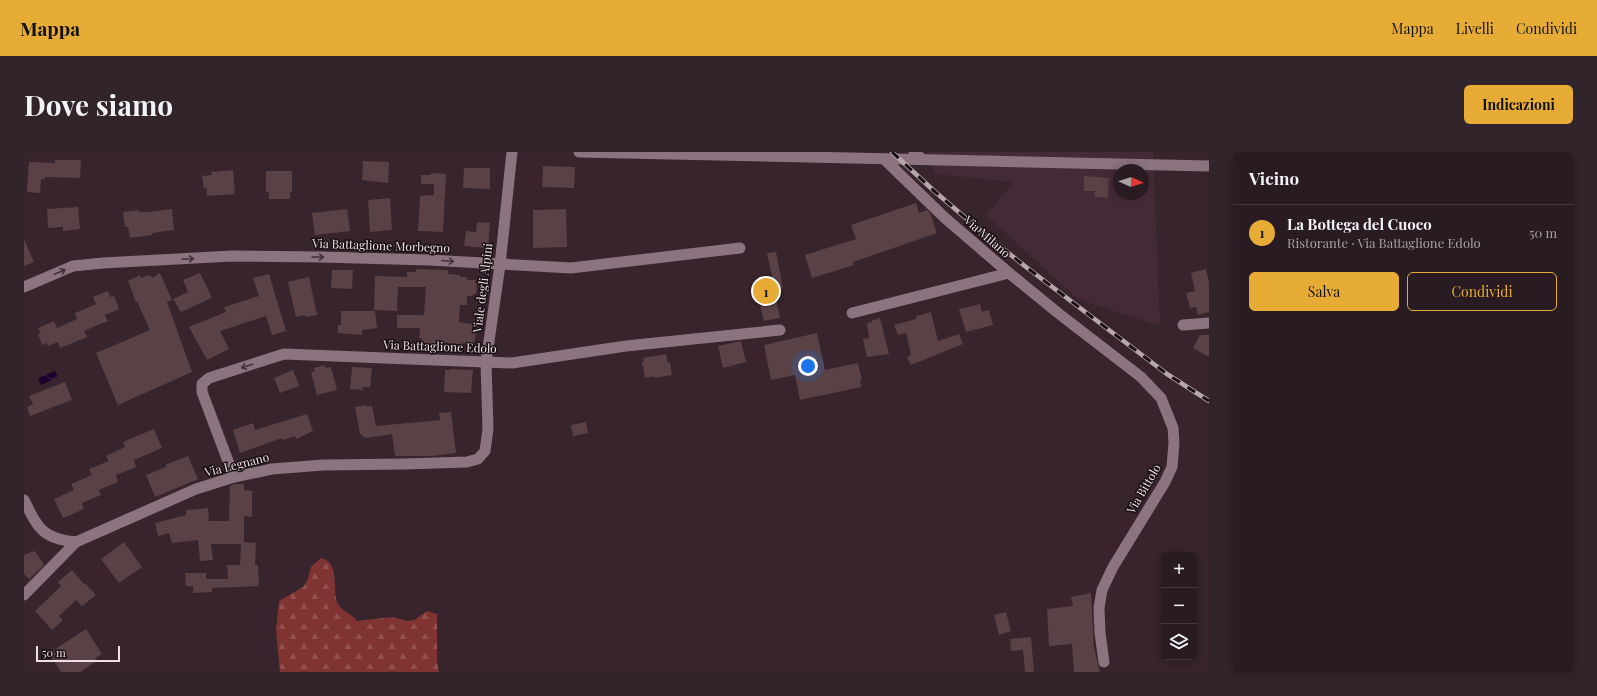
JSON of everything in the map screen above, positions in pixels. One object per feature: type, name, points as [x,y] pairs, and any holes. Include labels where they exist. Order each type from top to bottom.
[{"type":"street","name":"Viale degli Alpini","points":[[485,451],[488,429],[486,362],[500,265],[512,152]]},
{"type":"street","points":[[579,152],[777,157],[854,155],[884,159],[918,156],[1209,166]]},
{"type":"street","name":"Via Milano","points":[[884,159],[945,218],[1009,273]]},
{"type":"street","name":"Via Battaglione Morbegno","points":[[24,287],[73,266],[103,263],[232,256],[357,257],[571,268],[740,248]]},
{"type":"street","name":"Via Milano","points":[[852,314],[1009,273]]},
{"type":"street","name":"Via Bittolo","points":[[1009,273],[1058,314],[1141,376],[1161,398],[1173,428],[1174,443],[1172,467],[1165,482],[1113,567],[1102,590],[1098,608],[1104,662]]},
{"type":"street","points":[[1183,326],[1209,323]]},
{"type":"street","name":"Via Battaglione Edolo","points":[[234,477],[202,392],[202,384],[209,378],[284,354],[512,363],[626,346],[780,330]]},
{"type":"street","name":"Via Legnano","points":[[76,542],[196,489],[234,477],[272,469],[323,464],[467,462],[478,459],[485,451]]},
{"type":"street","points":[[24,500],[41,530],[50,537],[61,541],[76,542]]},
{"type":"street","points":[[24,595],[76,542]]},
{"type":"shaded area","points":[[929,152],[1153,152],[1160,326],[1078,299],[986,215],[1014,182],[935,174]]},
{"type":"green space","points":[[321,558],[331,565],[333,570],[337,602],[343,610],[357,621],[393,617],[407,621],[414,620],[427,611],[437,614],[437,661],[439,672],[280,672],[276,630],[279,601],[303,587],[307,581],[311,567]]},
{"type":"water","points":[[55,371],[58,377],[41,385],[38,378]]},
{"type":"building","points":[[55,160],[81,160],[80,178],[45,177],[45,179],[41,179],[40,193],[27,192],[29,162],[55,163]]},
{"type":"building","points":[[363,161],[389,162],[388,183],[362,180]]},
{"type":"building","points":[[543,166],[575,167],[574,188],[542,187]]},
{"type":"building","points":[[464,168],[490,168],[490,189],[463,188]]},
{"type":"building","points":[[233,170],[235,194],[207,196],[207,188],[204,189],[202,176],[212,175],[211,172]]},
{"type":"building","points":[[266,171],[292,171],[292,192],[290,192],[290,199],[269,199],[269,192],[266,192]]},
{"type":"building","points":[[431,173],[446,174],[443,232],[418,231],[420,196],[434,195],[434,184],[421,184],[421,175],[431,175]]},
{"type":"building","points":[[1084,176],[1109,178],[1108,198],[1095,197],[1095,191],[1084,191]]},
{"type":"building","points":[[390,198],[392,230],[370,232],[368,200]]},
{"type":"building","points":[[916,203],[919,213],[927,210],[930,213],[937,233],[853,262],[854,265],[812,278],[805,255],[856,239],[851,225]]},
{"type":"building","points":[[78,207],[80,229],[63,231],[63,227],[48,228],[47,209]]},
{"type":"building","points":[[172,209],[174,230],[130,238],[128,227],[125,227],[123,212],[139,210],[139,212],[147,212]]},
{"type":"building","points":[[347,209],[350,231],[315,235],[312,213]]},
{"type":"building","points":[[566,209],[567,247],[533,248],[533,210]]},
{"type":"building","points":[[477,222],[490,223],[488,248],[464,246],[466,231],[476,232]]},
{"type":"building","points":[[24,239],[34,262],[24,266]]},
{"type":"building","points":[[776,252],[783,288],[774,290],[780,318],[764,321],[755,285],[773,280],[767,253]]},
{"type":"building","points":[[416,269],[448,270],[448,274],[467,277],[467,280],[475,280],[475,283],[477,283],[476,294],[473,294],[473,296],[467,296],[467,305],[460,305],[459,322],[477,325],[474,344],[463,343],[463,345],[440,342],[440,345],[421,344],[422,338],[419,338],[420,328],[397,328],[397,315],[424,314],[426,287],[398,287],[397,311],[374,310],[375,276],[407,277],[407,272],[416,272]]},
{"type":"building","points":[[1206,269],[1209,283],[1209,312],[1198,315],[1196,307],[1190,308],[1186,293],[1195,291],[1191,273]]},
{"type":"building","points":[[332,270],[353,270],[352,289],[331,288]]},
{"type":"building","points":[[160,273],[172,300],[167,302],[192,372],[118,405],[96,353],[150,330],[137,301],[136,302],[128,281],[140,275],[141,278],[150,275],[152,278]]},
{"type":"building","points":[[200,273],[212,298],[181,312],[173,299],[188,292],[183,280]]},
{"type":"building","points":[[269,274],[286,331],[272,335],[266,316],[220,331],[229,349],[207,360],[189,327],[226,312],[224,307],[259,296],[253,278]]},
{"type":"building","points":[[309,277],[317,315],[296,317],[288,282]]},
{"type":"building","points":[[108,291],[110,297],[114,296],[119,309],[105,315],[108,321],[84,331],[87,337],[60,348],[58,342],[48,346],[47,343],[42,345],[38,334],[41,333],[38,328],[54,321],[57,328],[77,319],[75,313],[96,304],[93,297]]},
{"type":"building","points":[[980,304],[982,312],[989,310],[993,325],[966,332],[959,309]]},
{"type":"building","points":[[341,311],[375,311],[377,328],[362,330],[362,335],[338,333],[338,325],[341,325]]},
{"type":"building","points":[[931,312],[938,341],[959,334],[963,344],[911,365],[907,357],[911,355],[906,333],[898,335],[894,325],[916,319],[916,316]]},
{"type":"building","points":[[880,318],[889,354],[867,357],[863,339],[869,338],[867,323]]},
{"type":"building","points":[[817,333],[825,370],[858,363],[862,380],[860,381],[861,387],[800,400],[795,375],[771,380],[764,345]]},
{"type":"building","points":[[1200,335],[1209,335],[1209,357],[1193,348]]},
{"type":"building","points":[[741,341],[746,362],[723,368],[718,346]]},
{"type":"building","points":[[666,354],[668,363],[670,362],[672,375],[645,378],[642,362],[644,362],[643,358]]},
{"type":"building","points":[[325,365],[325,368],[331,367],[337,390],[317,395],[311,372],[315,371],[314,368]]},
{"type":"building","points":[[352,367],[372,368],[370,387],[362,387],[363,390],[350,389]]},
{"type":"building","points":[[293,370],[299,386],[280,393],[274,378]]},
{"type":"building","points":[[445,370],[473,370],[471,393],[444,392]]},
{"type":"building","points":[[65,382],[72,400],[30,416],[27,407],[33,404],[29,396]]},
{"type":"building","points":[[367,405],[367,407],[372,406],[376,426],[440,420],[439,413],[451,412],[456,453],[432,456],[395,456],[392,434],[366,438],[360,434],[355,407]]},
{"type":"building","points":[[307,414],[313,431],[296,439],[295,436],[283,440],[282,438],[240,453],[233,430],[253,423],[255,430]]},
{"type":"building","points":[[586,422],[588,433],[573,436],[571,425]]},
{"type":"building","points":[[154,429],[162,448],[134,460],[136,467],[116,475],[118,482],[99,490],[101,495],[82,503],[84,509],[63,518],[54,499],[74,490],[71,484],[92,475],[89,469],[109,461],[106,456],[125,447],[123,442]]},
{"type":"building","points":[[188,456],[198,479],[155,497],[146,475],[166,467],[165,465]]},
{"type":"building","points":[[234,484],[244,484],[244,490],[252,491],[252,517],[244,516],[244,542],[256,543],[255,565],[258,565],[259,586],[212,588],[212,592],[193,593],[193,586],[186,586],[185,573],[206,573],[206,579],[228,579],[227,565],[240,565],[241,544],[211,544],[213,560],[200,561],[198,540],[172,543],[169,533],[158,536],[155,523],[186,515],[186,510],[208,508],[209,521],[229,521],[230,486]]},
{"type":"building","points":[[124,542],[142,567],[119,583],[101,559]]},
{"type":"building","points":[[35,551],[44,565],[29,579],[24,574],[24,556]]},
{"type":"building","points":[[72,570],[96,595],[82,606],[76,600],[59,616],[63,620],[52,630],[35,611],[61,586],[58,582]]},
{"type":"building","points":[[1091,593],[1094,648],[1100,672],[1074,672],[1072,644],[1049,646],[1047,609],[1073,606],[1071,597]]},
{"type":"building","points":[[1006,612],[1011,631],[999,635],[994,615]]},
{"type":"building","points":[[86,629],[102,654],[95,658],[97,661],[80,672],[61,672],[49,653]]},
{"type":"building","points":[[1031,637],[1034,672],[1025,672],[1023,650],[1011,651],[1010,639]]},
{"type":"railway","points":[[892,152],[933,190],[1026,267],[1167,374],[1209,401]]},
{"type":"place","name":"La Bottega del Cuoco","points":[[766,291]]}]
